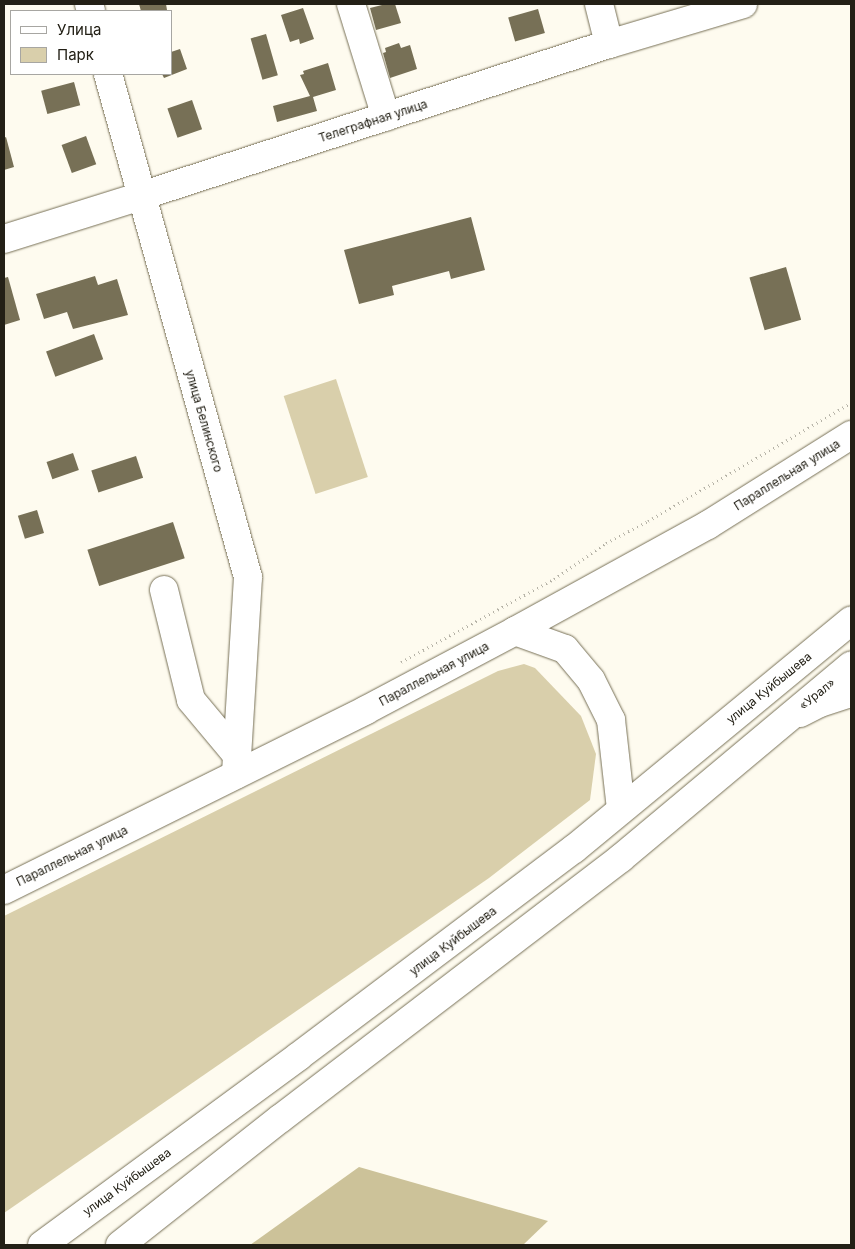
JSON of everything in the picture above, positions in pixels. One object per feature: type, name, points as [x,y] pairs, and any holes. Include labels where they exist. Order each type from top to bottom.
[{"type":"main road","points":[[351,4],[386,117]]},
{"type":"main road","points":[[599,4],[609,44]]},
{"type":"main road","name":"Телеграфная улица","points":[[4,239],[609,44],[743,4]]},
{"type":"main road","name":"улица Белинского","points":[[108,75],[248,577],[236,765]]},
{"type":"main road","name":"Параллельная улица","points":[[4,890],[236,765],[515,631],[708,525],[851,435]]},
{"type":"main road","points":[[164,590],[191,700],[236,765]]},
{"type":"main road","name":"улица Куйбышева","points":[[42,1245],[459,937],[574,848],[851,621]]},
{"type":"main road","points":[[515,631],[565,650],[591,680],[611,720],[621,809]]},
{"type":"main road","name":"«Урал»","points":[[783,721],[851,666]]},
{"type":"main road","points":[[120,1245],[281,1118],[622,858],[783,721],[820,703],[851,693]]},
{"type":"path","points":[[398,664],[554,579],[606,543],[648,521],[851,403]]},
{"type":"green space","points":[[336,379],[368,477],[316,494],[284,396]]},
{"type":"green space","points":[[524,664],[535,668],[581,716],[596,754],[590,800],[489,878],[4,1213],[4,916],[498,671]]},
{"type":"shaded area","points":[[359,1167],[548,1221],[523,1245],[250,1245]]},
{"type":"building","points":[[139,4],[166,4],[167,10],[141,10]]},
{"type":"building","points":[[395,4],[401,23],[376,30],[370,8]]},
{"type":"building","points":[[303,8],[314,39],[300,44],[299,39],[290,42],[281,15]]},
{"type":"building","points":[[538,9],[545,33],[515,42],[508,18]]},
{"type":"building","points":[[266,34],[278,75],[262,80],[251,38]]},
{"type":"building","points":[[399,43],[401,48],[410,45],[417,69],[390,78],[383,53],[386,52],[385,48]]},
{"type":"building","points":[[180,49],[187,69],[172,75],[172,52]]},
{"type":"building","points":[[328,63],[336,90],[313,97],[317,111],[277,122],[273,106],[310,96],[300,75],[304,74],[303,71]]},
{"type":"building","points":[[74,82],[80,105],[47,114],[41,91]]},
{"type":"building","points":[[192,100],[202,129],[178,138],[167,108]]},
{"type":"building","points":[[86,136],[96,164],[72,173],[62,145]]},
{"type":"building","points":[[6,137],[14,167],[4,170],[4,138]]},
{"type":"building","points":[[471,217],[485,270],[451,279],[449,271],[392,286],[394,295],[359,304],[344,250]]},
{"type":"building","points":[[786,267],[801,320],[765,330],[749,277]]},
{"type":"building","points":[[95,276],[98,285],[117,279],[128,315],[73,329],[67,312],[44,319],[36,294]]},
{"type":"building","points":[[8,277],[20,320],[4,325],[4,278]]},
{"type":"building","points":[[94,334],[103,359],[55,377],[46,351]]},
{"type":"building","points":[[73,453],[79,470],[52,479],[47,462]]},
{"type":"building","points":[[136,456],[143,478],[98,492],[91,471]]},
{"type":"building","points":[[37,510],[44,533],[25,539],[18,516]]},
{"type":"building","points":[[173,522],[185,558],[99,586],[87,550]]}]
